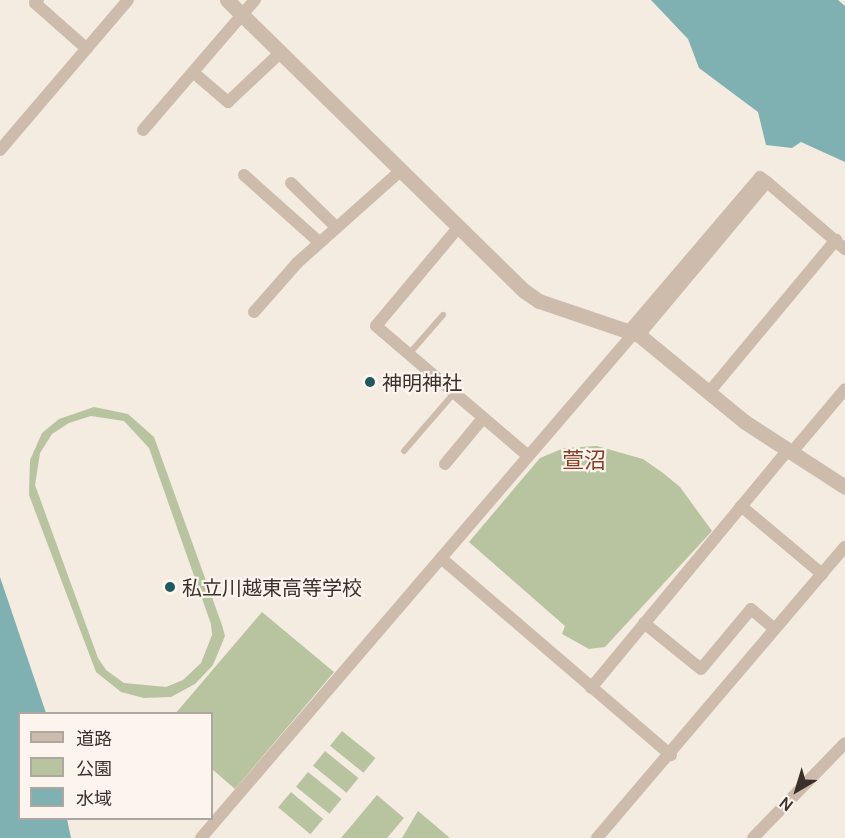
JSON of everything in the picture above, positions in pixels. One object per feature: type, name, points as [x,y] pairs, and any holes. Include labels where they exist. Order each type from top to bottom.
[{"type":"street","points":[[38,0],[35,3],[87,48]]},
{"type":"street","points":[[0,150],[128,0]]},
{"type":"street","points":[[227,0],[457,229],[530,296],[634,333],[710,391],[745,422],[845,486]]},
{"type":"street","points":[[143,130],[255,0]]},
{"type":"street","points":[[194,73],[228,102],[280,53]]},
{"type":"street","points":[[254,312],[318,242],[399,172]]},
{"type":"street","points":[[244,174],[318,242]]},
{"type":"street","points":[[201,838],[722,228],[767,182],[840,244],[710,391]]},
{"type":"street","points":[[291,183],[336,227]]},
{"type":"street","points":[[457,229],[376,326],[528,456]]},
{"type":"street","points":[[591,687],[741,506],[845,389]]},
{"type":"street","points":[[446,464],[483,418]]},
{"type":"street","points":[[741,506],[822,574]]},
{"type":"street","points":[[597,838],[845,547]]},
{"type":"street","points":[[441,558],[670,755]]},
{"type":"street","points":[[644,624],[701,669],[751,609],[774,628]]},
{"type":"street","points":[[753,838],[845,743]]},
{"type":"lane","points":[[408,354],[443,315]]},
{"type":"lane","points":[[404,451],[454,393]]},
{"type":"green space","points":[[94,407],[128,414],[154,437],[225,636],[213,665],[195,684],[171,697],[144,698],[121,692],[96,672],[29,495],[30,460],[42,433],[59,419]],"holes":[[[91,416],[124,421],[149,448],[211,624],[212,635],[201,663],[183,680],[166,687],[124,683],[106,670],[98,658],[35,485],[40,453],[52,434],[69,423]]]},
{"type":"green space","points":[[597,446],[643,459],[663,473],[680,487],[712,531],[605,647],[589,649],[562,634],[565,626],[469,542],[540,458],[564,448]]},
{"type":"green space","points":[[262,612],[334,672],[235,789],[213,770],[213,712],[177,712]]},
{"type":"green space","points":[[342,731],[375,758],[363,773],[330,746]]},
{"type":"green space","points":[[325,751],[358,778],[346,793],[313,766]]},
{"type":"green space","points":[[308,772],[341,799],[329,814],[296,787]]},
{"type":"green space","points":[[291,792],[323,819],[310,834],[278,807]]},
{"type":"green space","points":[[377,795],[404,818],[387,838],[341,838]]},
{"type":"green space","points":[[418,811],[450,838],[402,838]]},
{"type":"water","points":[[651,0],[838,0],[845,6],[845,162],[801,142],[792,148],[766,145],[758,112],[699,68],[688,39]]},
{"type":"water","points":[[0,577],[46,712],[18,712],[18,820],[67,820],[71,838],[0,838]]},
{"type":"place","name":"神明神社","points":[[370,382]]},
{"type":"place","name":"私立川越東高等学校","points":[[170,587]]},
{"type":"district","name":"萱沼","points":[[584,461]]}]
